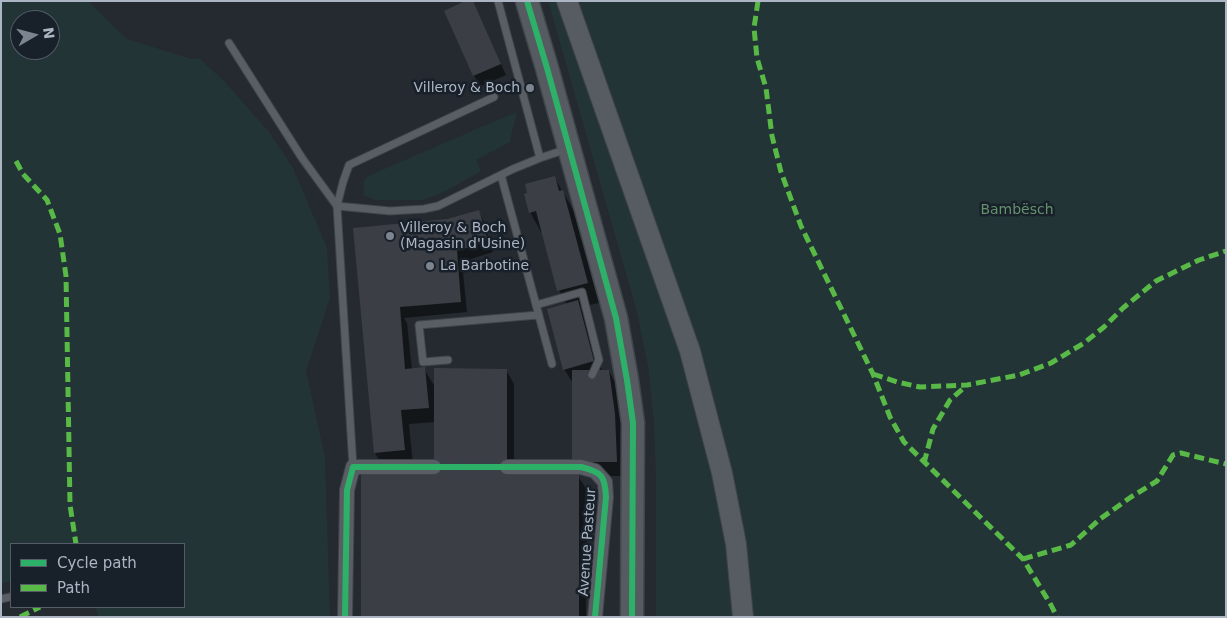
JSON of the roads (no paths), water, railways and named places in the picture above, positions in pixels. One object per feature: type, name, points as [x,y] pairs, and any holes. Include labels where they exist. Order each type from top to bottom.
[{"type":"main road","points":[[527,1],[616,318],[627,380],[633,423],[632,617]]},
{"type":"main road","points":[[567,1],[690,351],[722,473],[736,544],[743,617]]},
{"type":"street","name":"Avenue Pasteur","points":[[507,467],[581,467],[596,470],[605,482],[606,497],[595,617]]},
{"type":"street","points":[[345,617],[347,490],[353,468],[434,468]]},
{"type":"lane","points":[[498,1],[540,158]]},
{"type":"lane","points":[[228,43],[302,158],[338,206],[390,211],[424,209],[438,206],[501,175],[569,148]]},
{"type":"lane","points":[[353,468],[338,206],[349,165],[494,97]]},
{"type":"lane","points":[[501,175],[552,364]]},
{"type":"lane","points":[[536,305],[582,292],[599,360],[592,375]]},
{"type":"lane","points":[[448,360],[423,362],[419,325],[538,315]]},
{"type":"lane","points":[[1,599],[10,597]]},
{"type":"tunnel","points":[[434,467],[507,467]]},
{"type":"place","name":"Villeroy & Boch","points":[[530,88]]},
{"type":"place","name":"Villeroy & Boch (Magasin d'Usine)","points":[[390,236]]},
{"type":"place","name":"La Barbotine","points":[[430,266]]},
{"type":"park label","name":"Bambësch","points":[[1017,210]]}]
